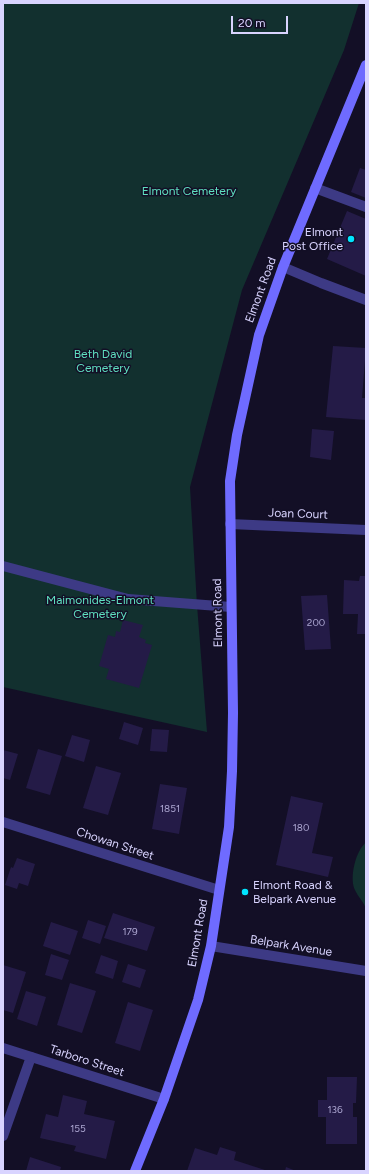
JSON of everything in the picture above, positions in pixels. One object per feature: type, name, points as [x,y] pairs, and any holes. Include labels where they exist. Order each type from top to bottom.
[{"type":"main road","name":"Elmont Road","points":[[136,1171],[164,1099],[198,1000],[211,946],[229,827],[233,713],[230,481],[236,435],[259,335],[283,267],[366,65]]},
{"type":"street","points":[[315,188],[366,207]]},
{"type":"street","points":[[283,267],[366,300]]},
{"type":"street","name":"Joan Court","points":[[230,524],[366,530]]},
{"type":"street","points":[[3,566],[128,599],[231,607]]},
{"type":"street","name":"Chowan Street","points":[[3,822],[219,890]]},
{"type":"street","name":"Belpark Avenue","points":[[211,946],[366,971]]},
{"type":"street","name":"Tarboro Street","points":[[3,1048],[164,1099]]},
{"type":"street","points":[[3,1136],[31,1057]]},
{"type":"green space","points":[[3,3],[359,3],[344,50],[242,290],[190,487],[207,732],[3,687]]},
{"type":"green space","points":[[366,842],[366,909],[355,890],[353,876],[354,864],[361,848]]},
{"type":"building","points":[[360,168],[366,170],[366,198],[351,192]]},
{"type":"building","name":"Elmont Post Office","points":[[347,211],[366,219],[366,276],[327,259]]},
{"type":"building","points":[[333,346],[366,348],[362,398],[366,398],[366,420],[326,417]]},
{"type":"building","points":[[312,429],[334,431],[331,460],[310,457]]},
{"type":"building","points":[[360,576],[366,576],[366,634],[357,634],[358,614],[343,614],[344,580],[359,581]]},
{"type":"building","points":[[327,595],[331,649],[305,650],[301,596]]},
{"type":"building","points":[[123,620],[143,625],[139,637],[146,640],[145,643],[152,645],[139,688],[106,679],[109,669],[99,666],[108,635],[115,637],[116,631],[120,632]]},
{"type":"building","points":[[124,722],[143,728],[138,745],[119,739]]},
{"type":"building","points":[[152,729],[169,730],[167,752],[150,751]]},
{"type":"building","points":[[72,735],[90,740],[84,762],[65,756]]},
{"type":"building","points":[[38,749],[62,756],[50,795],[26,788]]},
{"type":"building","points":[[3,750],[18,754],[10,780],[3,778]]},
{"type":"building","points":[[96,766],[121,773],[108,815],[83,808]]},
{"type":"building","points":[[160,784],[187,788],[179,834],[152,829]]},
{"type":"building","points":[[291,796],[323,803],[312,853],[333,857],[328,877],[276,865]]},
{"type":"building","points":[[17,858],[35,864],[28,886],[19,883],[17,889],[5,885],[11,867],[13,868]]},
{"type":"building","points":[[113,913],[155,927],[147,951],[104,938]]},
{"type":"building","points":[[88,920],[106,926],[100,944],[82,938]]},
{"type":"building","points":[[51,922],[78,931],[70,955],[43,946]]},
{"type":"building","points":[[51,954],[69,960],[62,980],[45,975]]},
{"type":"building","points":[[101,955],[118,961],[113,979],[95,973]]},
{"type":"building","points":[[128,964],[146,970],[140,988],[122,982]]},
{"type":"building","points":[[3,965],[26,972],[13,1013],[3,1010]]},
{"type":"building","points":[[70,983],[96,991],[82,1033],[57,1025]]},
{"type":"building","points":[[26,991],[46,997],[37,1026],[17,1019]]},
{"type":"building","points":[[128,1002],[153,1010],[140,1051],[115,1043]]},
{"type":"building","points":[[327,1077],[357,1077],[356,1103],[353,1103],[353,1117],[357,1117],[357,1144],[326,1144],[326,1117],[318,1117],[318,1100],[327,1100]]},
{"type":"building","points":[[63,1095],[87,1101],[84,1114],[115,1121],[106,1159],[74,1151],[76,1146],[40,1138],[46,1114],[58,1117]]},
{"type":"building","points":[[220,1147],[236,1152],[234,1160],[268,1171],[187,1171],[195,1148],[217,1155]]},
{"type":"building","points":[[30,1157],[61,1167],[60,1171],[26,1171]]},
{"type":"building","points":[[286,1167],[296,1171],[285,1171]]},
{"type":"place","name":"Elmont Post Office","points":[[351,239]]},
{"type":"place","name":"Elmont Road & Belpark Avenue","points":[[245,892]]},
{"type":"park label","name":"Elmont Cemetery","points":[[189,191]]},
{"type":"park label","name":"Beth David Cemetery","points":[[103,361]]},
{"type":"park label","name":"Maimonides-Elmont Cemetery","points":[[100,607]]}]
